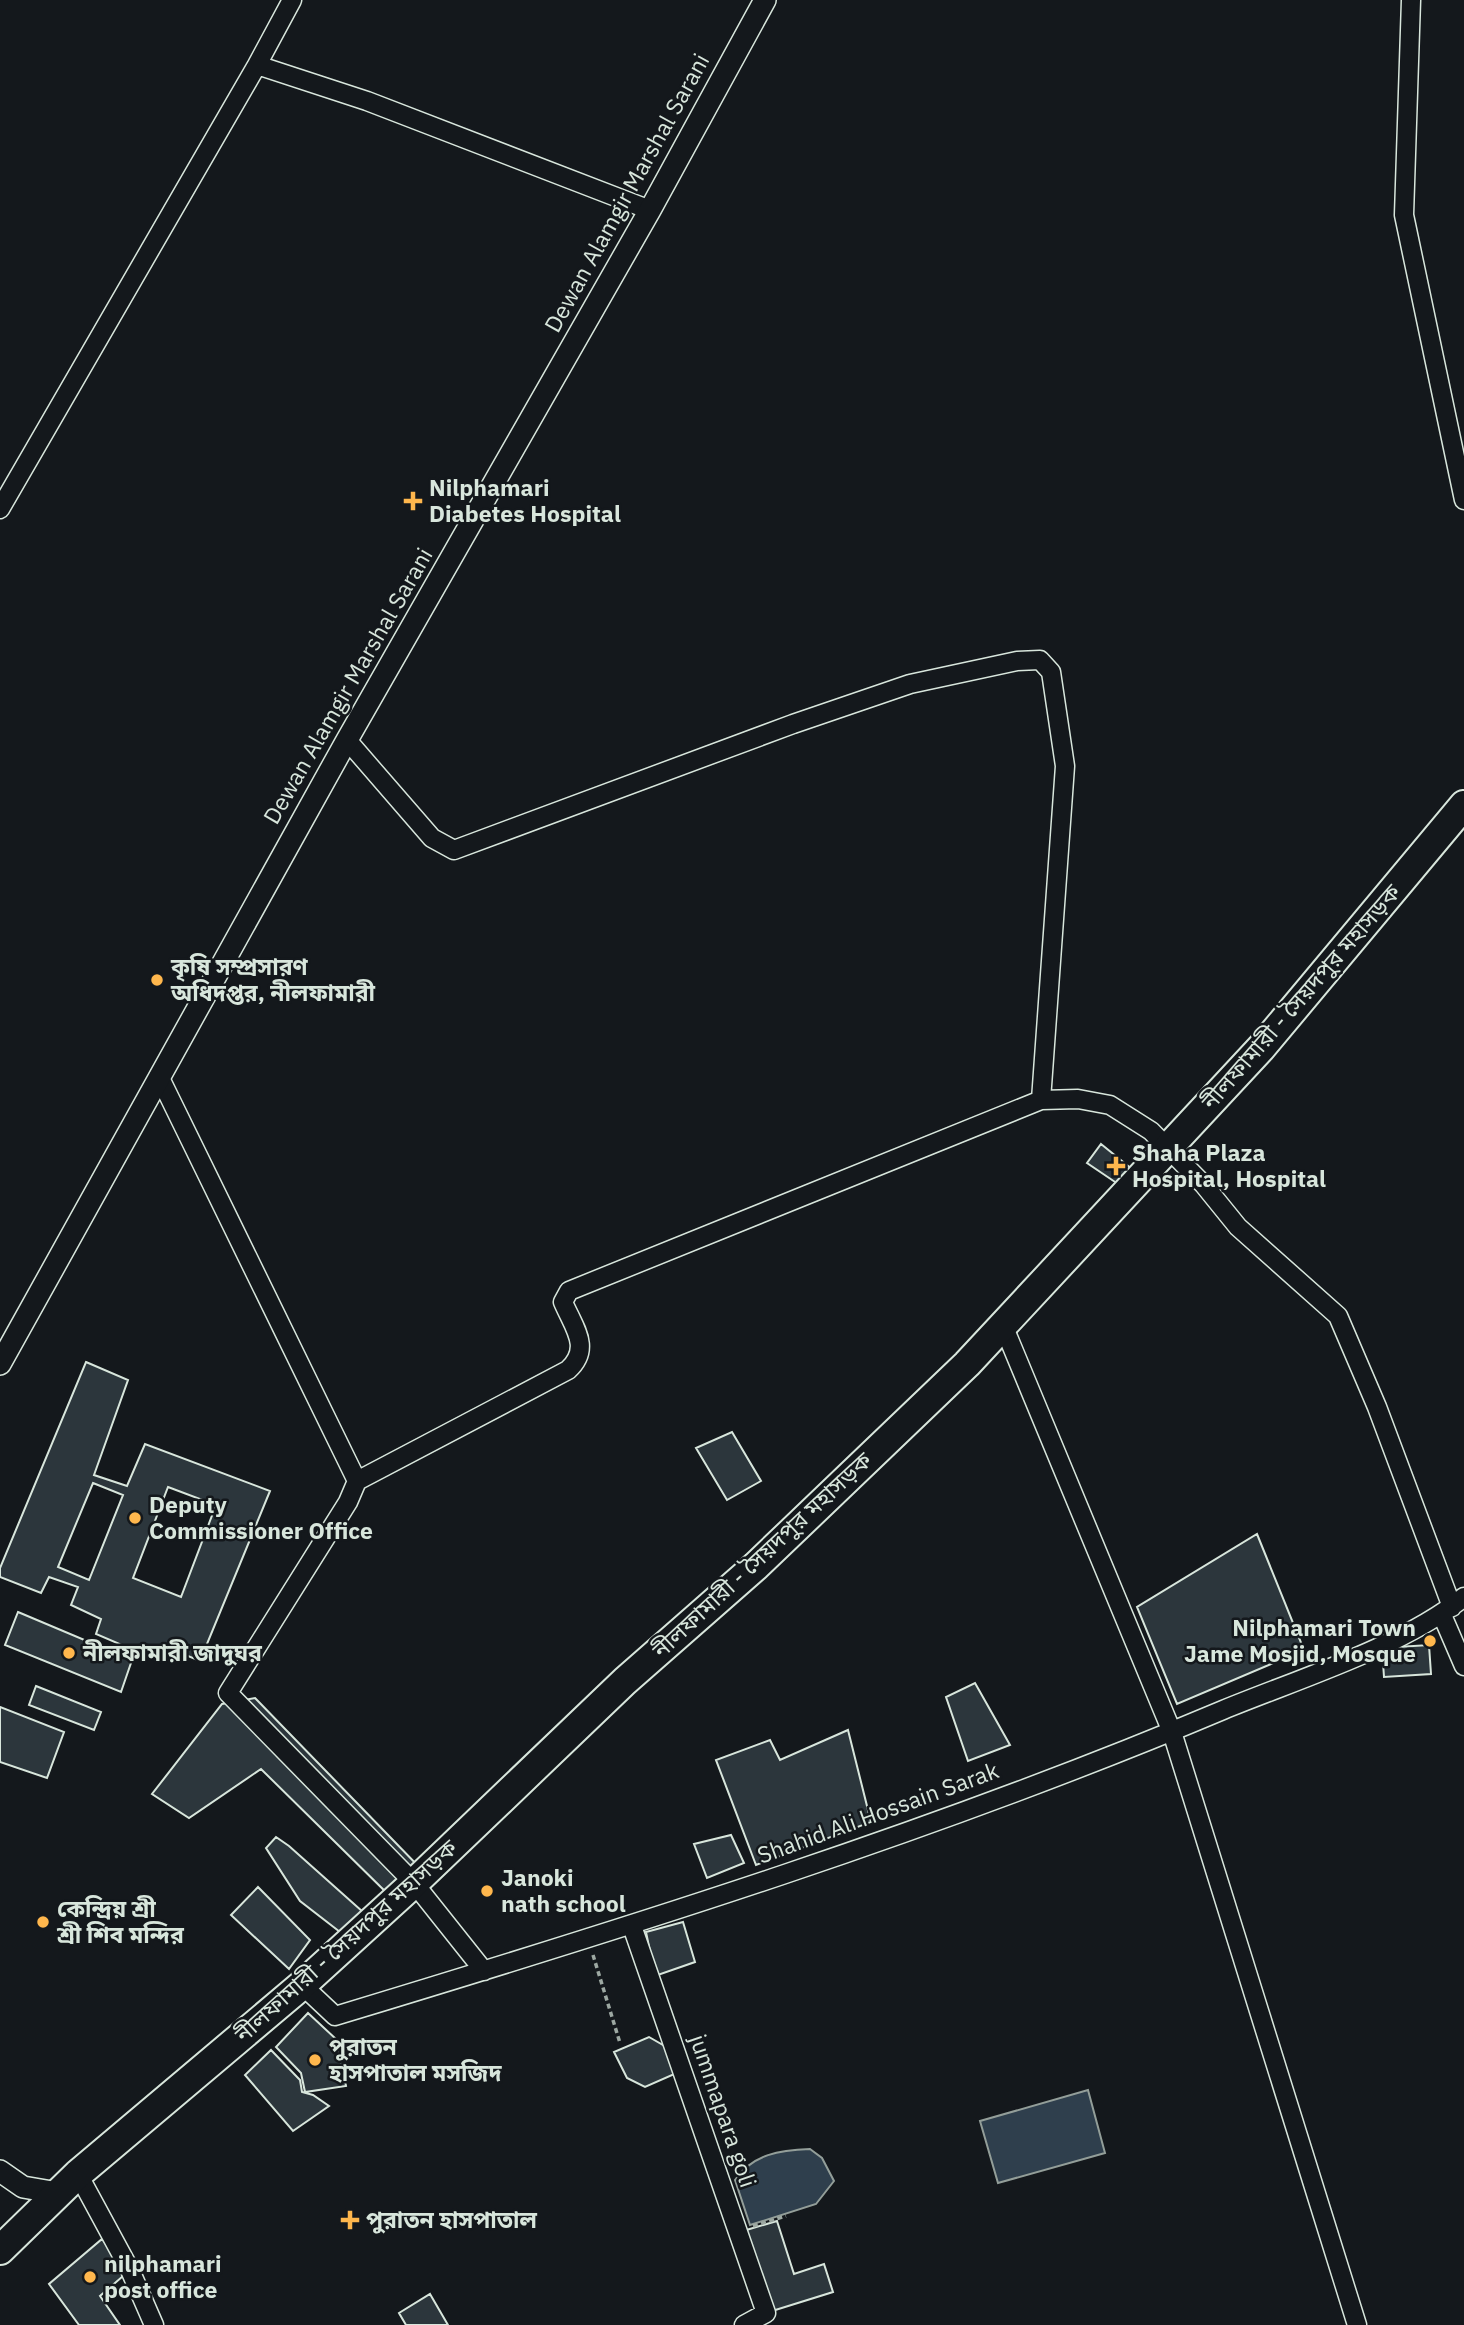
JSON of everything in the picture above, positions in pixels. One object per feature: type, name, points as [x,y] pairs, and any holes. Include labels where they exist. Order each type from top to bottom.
[{"type":"main road","name":"নীলফামারী - সৈয়দপুর মহাসড়ক","points":[[1,2244],[302,1985],[414,1883],[625,1681],[756,1566],[1003,1325],[1261,1048],[1464,805]]},
{"type":"street","points":[[0,509],[292,0]]},
{"type":"street","name":"Dewan Alamgir Marshal Sarani","points":[[0,1364],[346,740],[650,210],[765,0]]},
{"type":"street","points":[[1412,0],[1404,215],[1464,500]]},
{"type":"street","points":[[257,65],[367,101],[650,210]]},
{"type":"street","points":[[346,740],[432,838],[454,850],[793,724],[909,684],[1017,661],[1040,660],[1051,671],[1065,766],[1041,1100]]},
{"type":"street","points":[[159,1076],[356,1481]]},
{"type":"street","points":[[484,1971],[414,1883],[228,1693],[348,1502],[356,1481],[568,1370],[578,1361],[582,1349],[564,1302],[569,1291],[1041,1100],[1078,1099],[1110,1105],[1151,1131],[1238,1227],[1338,1316],[1377,1407],[1453,1606],[1464,1665]]},
{"type":"street","points":[[1003,1325],[1172,1732],[1357,2325]]},
{"type":"street","name":"Shahid Ali Hossain Sarak","points":[[302,1985],[335,2016],[632,1926],[960,1811],[1172,1732],[1403,1635],[1453,1606]]},
{"type":"street","name":"jummapara goli","points":[[632,1926],[766,2313],[744,2325]]},
{"type":"street","points":[[0,2171],[23,2187],[68,2184],[130,2270],[155,2325]]},
{"type":"path","points":[[588,1940],[620,2043]]},
{"type":"path","points":[[738,2231],[786,2216]]},
{"type":"water","points":[[1088,2090],[1105,2153],[998,2183],[980,2121]]},
{"type":"water","points":[[810,2149],[822,2158],[834,2181],[816,2204],[750,2225],[735,2180],[742,2171],[768,2155]]},
{"type":"building","points":[[1101,1144],[1133,1170],[1121,1186],[1087,1163]]},
{"type":"building","points":[[86,1362],[128,1380],[94,1475],[127,1486],[145,1444],[270,1491],[200,1661],[164,1646],[159,1661],[96,1634],[101,1619],[71,1605],[78,1587],[49,1577],[41,1593],[0,1577],[0,1568]],"holes":[[[93,1483],[123,1495],[89,1580],[58,1567]],[[168,1487],[216,1505],[181,1597],[133,1578]]]},
{"type":"building","points":[[732,1432],[761,1481],[727,1500],[696,1448]]},
{"type":"building","points":[[1257,1534],[1304,1650],[1177,1704],[1137,1607]]},
{"type":"building","name":"নীলফামারী জাদুঘর","points":[[18,1612],[132,1660],[121,1692],[5,1645]]},
{"type":"building","points":[[1429,1645],[1431,1674],[1384,1677],[1382,1648]]},
{"type":"building","points":[[975,1683],[1010,1745],[968,1761],[946,1697]]},
{"type":"building","points":[[36,1686],[101,1712],[94,1730],[29,1705]]},
{"type":"building","points":[[255,1698],[424,1872],[394,1900],[261,1769],[189,1818],[152,1794],[222,1704]]},
{"type":"building","points":[[0,1707],[64,1732],[47,1778],[0,1762]]},
{"type":"building","points":[[848,1730],[871,1822],[756,1865],[716,1760],[770,1740],[780,1760]]},
{"type":"building","points":[[731,1835],[744,1863],[707,1878],[694,1844]]},
{"type":"building","points":[[276,1837],[363,1912],[340,1932],[300,1901],[266,1848]]},
{"type":"building","points":[[258,1887],[310,1940],[289,1969],[231,1915]]},
{"type":"building","points":[[683,1922],[695,1962],[655,1976],[646,1932]]},
{"type":"building","name":"পুরাতন হাসপাতাল মসজিদ","points":[[308,2013],[337,2040],[346,2086],[305,2092],[301,2073],[276,2047]]},
{"type":"building","points":[[649,2037],[668,2048],[679,2072],[645,2087],[627,2078],[614,2052]]},
{"type":"building","points":[[271,2050],[300,2080],[302,2092],[313,2095],[329,2106],[293,2131],[245,2075]]},
{"type":"building","points":[[777,2221],[794,2274],[824,2264],[833,2292],[769,2312],[743,2231]]},
{"type":"building","name":"nilphamari post office","points":[[102,2239],[130,2270],[100,2296],[120,2325],[79,2325],[49,2284]]},
{"type":"building","points":[[430,2294],[448,2325],[406,2325],[399,2313]]},
{"type":"place","name":"Nilphamari Diabetes Hospital","points":[[413,501]]},
{"type":"place","name":"কৃষি সম্প্রসারণ অধিদপ্তর, নীলফামারী","points":[[157,980]]},
{"type":"place","name":"Shaha Plaza Hospital, Hospital","points":[[1116,1166]]},
{"type":"place","name":"Deputy Commissioner Office","points":[[135,1518]]},
{"type":"place","name":"Nilphamari Town Jame Mosjid, Mosque","points":[[1430,1641]]},
{"type":"place","name":"নীলফামারী জাদুঘর","points":[[69,1653]]},
{"type":"place","name":"Janoki nath school","points":[[487,1891]]},
{"type":"place","name":"কেন্দ্রিয় শ্রী শ্রী শিব মন্দির","points":[[43,1922]]},
{"type":"place","name":"পুরাতন হাসপাতাল মসজিদ","points":[[315,2060]]},
{"type":"place","name":"পুরাতন হাসপাতাল","points":[[350,2220]]},
{"type":"place","name":"nilphamari post office","points":[[90,2277]]}]
